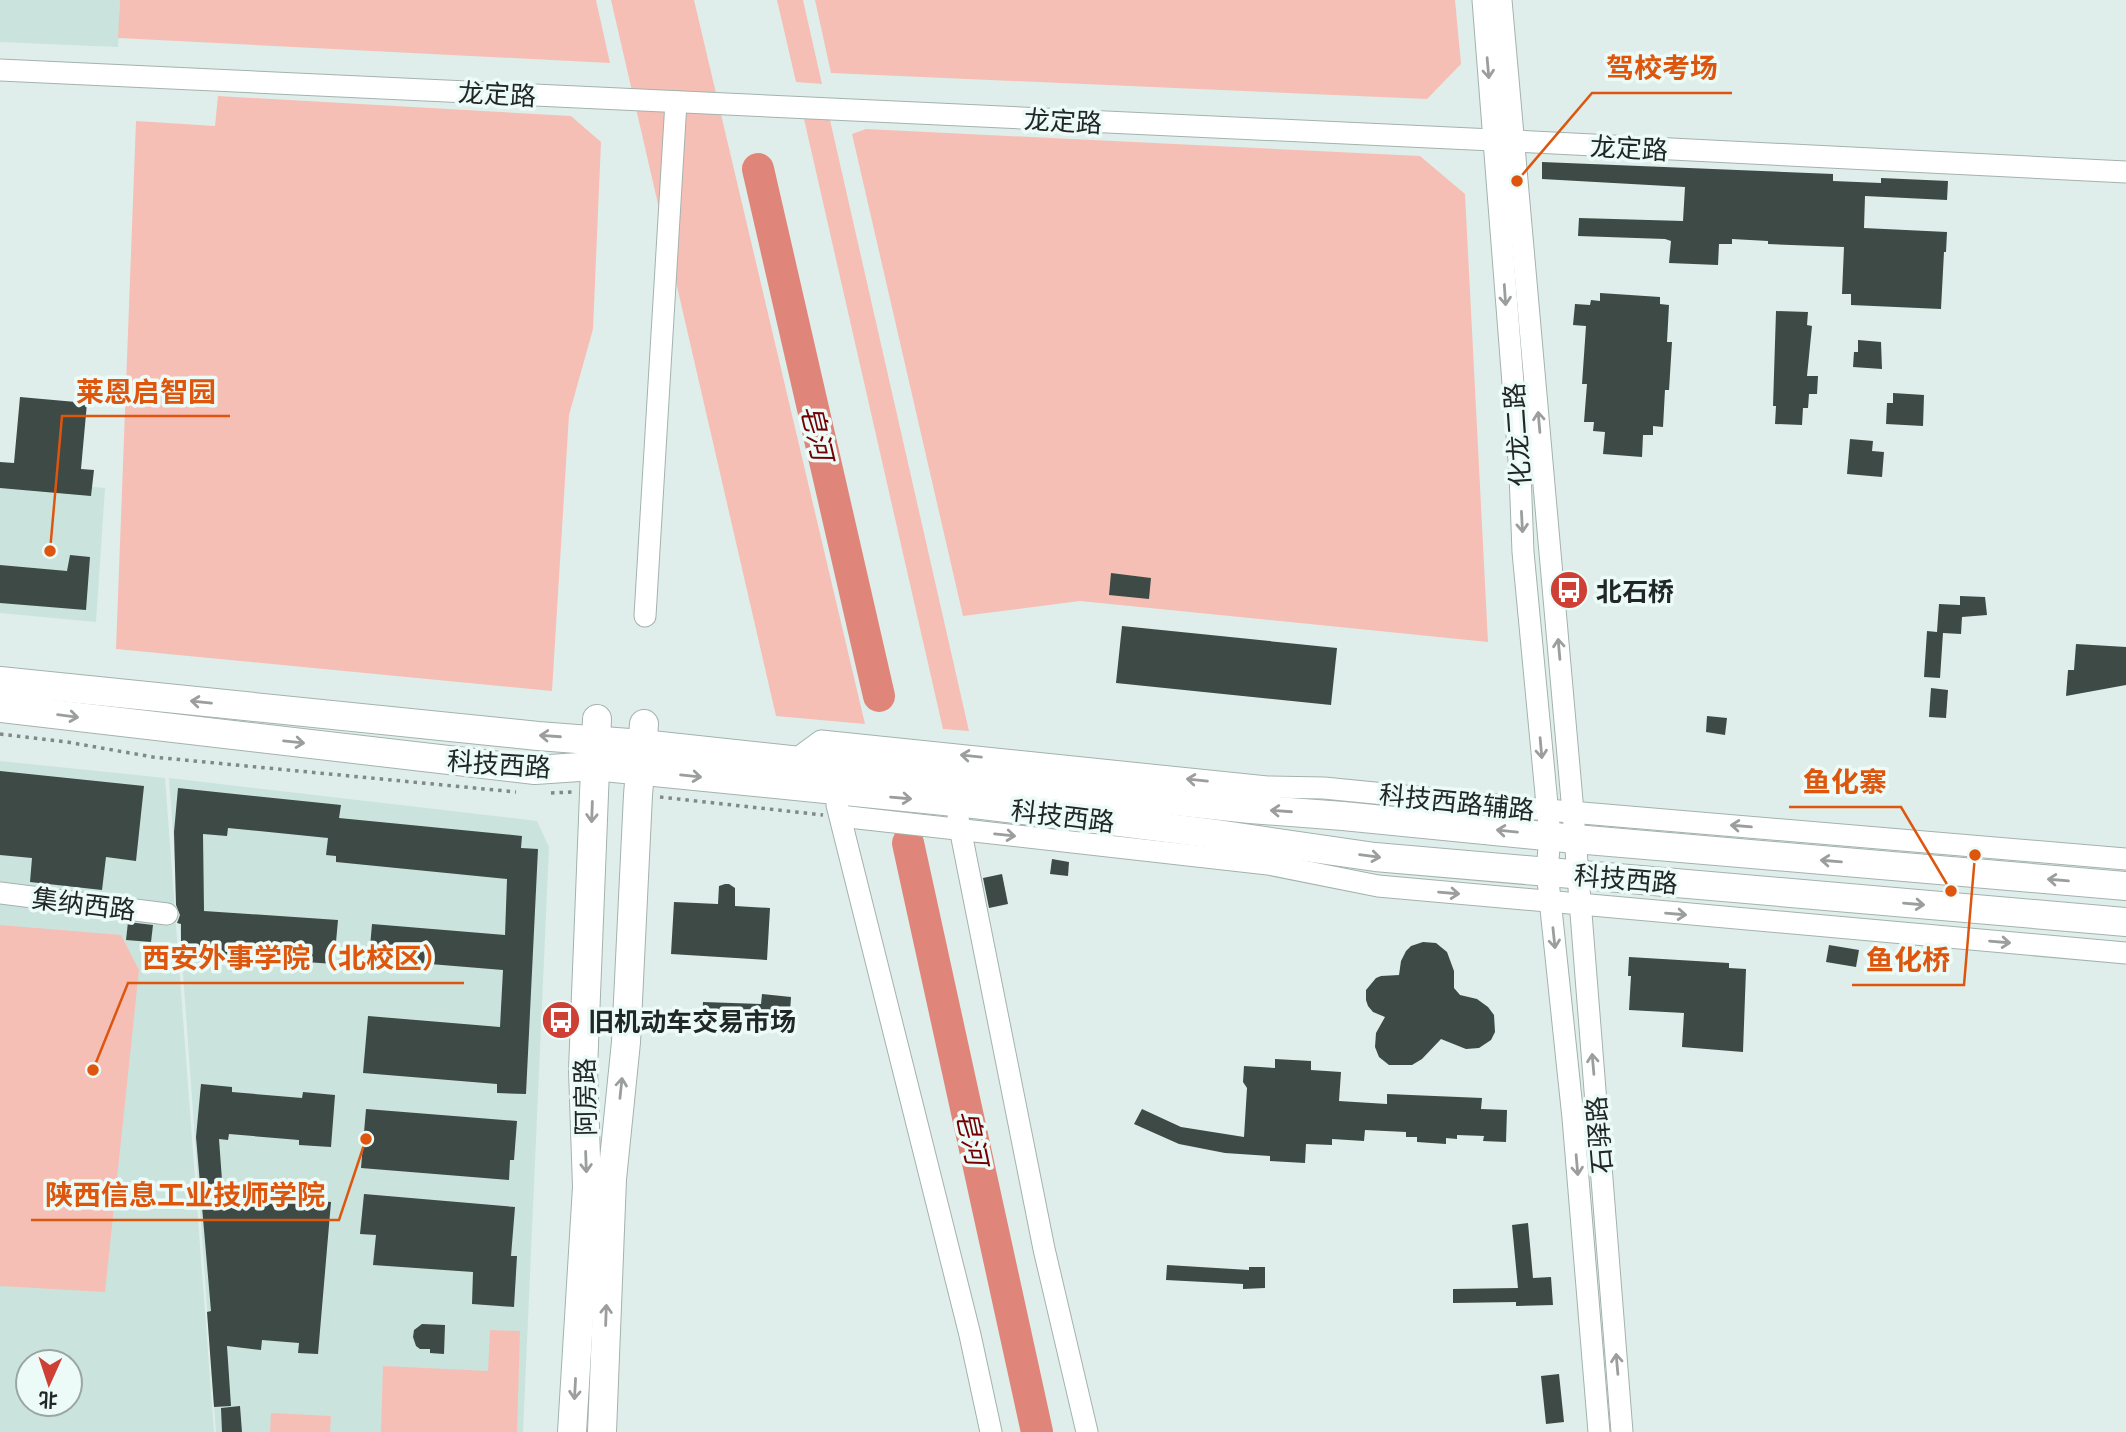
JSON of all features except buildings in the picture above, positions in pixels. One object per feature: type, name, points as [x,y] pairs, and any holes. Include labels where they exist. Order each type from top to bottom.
[{"type":"main road","name":"科技西路","points":[[0,681],[1250,809],[1343,816],[1561,824],[2126,886]]},
{"type":"main road","name":"科技西路","points":[[0,708],[535,769],[595,741]]},
{"type":"main road","name":"阿房路","points":[[572,1432],[587,1187],[583,1058],[595,741]]},
{"type":"main road","name":"科技西路","points":[[642,746],[837,804],[955,803],[1216,834],[1375,857],[2126,922]]},
{"type":"main road","name":"阿房路","points":[[602,1432],[612,1179],[626,1042],[642,746]]},
{"type":"street","name":"化龙二路","points":[[1483,0],[1504,141]]},
{"type":"street","name":"化龙二路","points":[[1501,0],[1504,141],[1524,552],[1561,824],[1547,870]]},
{"type":"street","name":"龙定路","points":[[0,69],[2126,172]]},
{"type":"street","points":[[645,615],[676,102]]},
{"type":"street","points":[[955,803],[1044,1249],[1087,1432]]},
{"type":"street","points":[[991,1432],[970,1335],[837,804],[960,831],[1268,864],[1378,886],[2126,953]]},
{"type":"street","name":"科技西路辅路","points":[[1561,824],[2126,859]]},
{"type":"street","name":"石驿路","points":[[1561,824],[1576,873],[1580,906],[1622,1432]]},
{"type":"street","name":"石驿路","points":[[1547,870],[1573,1118],[1599,1432]]},
{"type":"street","name":"集纳西路","points":[[0,893],[167,914]]},
{"type":"shaded area","points":[[0,0],[120,0],[118,47],[0,42]]},
{"type":"shaded area","points":[[120,0],[596,0],[610,63],[118,38]]},
{"type":"shaded area","points":[[611,0],[694,0],[865,724],[776,716]]},
{"type":"shaded area","points":[[777,0],[803,0],[822,84],[796,82]]},
{"type":"shaded area","points":[[815,0],[1455,0],[1461,64],[1427,99],[831,73]]},
{"type":"shaded area","points":[[218,96],[571,116],[601,142],[593,329],[569,415],[552,691],[116,649],[136,121],[215,126]]},
{"type":"shaded area","points":[[799,97],[825,98],[969,731],[943,729]]},
{"type":"shaded area","points":[[866,129],[1420,156],[1465,194],[1488,642],[1080,601],[963,616],[852,134]]},
{"type":"shaded area","points":[[0,478],[105,488],[96,622],[0,613]]},
{"type":"shaded area","points":[[0,761],[165,778],[214,1432],[0,1432]]},
{"type":"shaded area","points":[[169,778],[537,821],[549,847],[523,1432],[216,1432]]},
{"type":"shaded area","points":[[0,925],[121,935],[139,970],[105,1292],[0,1286]]},
{"type":"shaded area","points":[[490,1330],[520,1331],[517,1432],[381,1432],[383,1366],[488,1371]]},
{"type":"shaded area","points":[[271,1413],[331,1416],[330,1432],[270,1432]]},
{"type":"waterway","name":"皂河","points":[[758,169],[879,696]]},
{"type":"waterway","name":"皂河","points":[[908,843],[1037,1432]]},
{"type":"place","name":"驾校考场","points":[[1517,181]]},
{"type":"place","name":"莱恩启智园","points":[[50,551]]},
{"type":"place","name":"北石桥","points":[[1569,590]]},
{"type":"place","name":"鱼化桥","points":[[1975,855]]},
{"type":"place","name":"鱼化寨","points":[[1951,891]]},
{"type":"place","name":"旧机动车交易市场","points":[[561,1020]]},
{"type":"place","name":"西安外事学院（北校区）","points":[[93,1070]]},
{"type":"place","name":"陕西信息工业技师学院","points":[[366,1139]]}]
